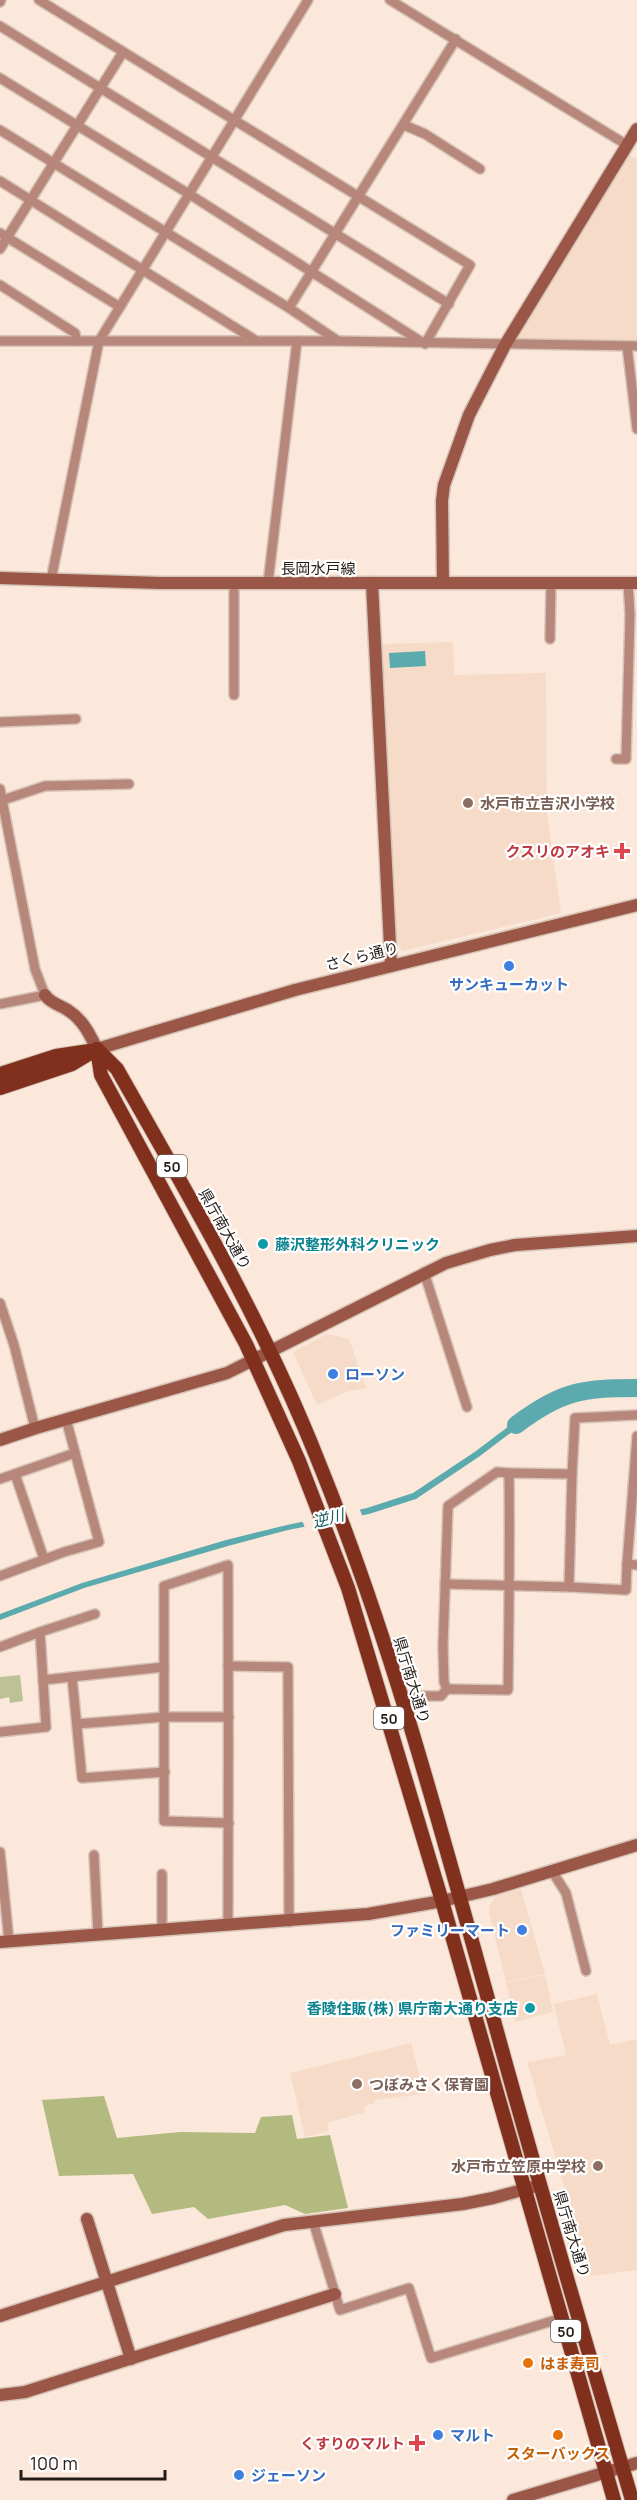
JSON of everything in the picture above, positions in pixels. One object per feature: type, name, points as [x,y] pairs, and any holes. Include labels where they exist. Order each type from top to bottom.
[{"type":"main road","name":"さくら通り","points":[[0,1074],[56,1056],[97,1049]]},
{"type":"main road","name":"さくら通り","points":[[0,1088],[72,1064],[97,1049]]},
{"type":"main road","name":"県庁南大通り","points":[[97,1049],[122,1078],[221,1255],[271,1352],[346,1531],[400,1696],[632,2500]]},
{"type":"main road","name":"50","points":[[97,1049],[101,1075],[254,1360],[318,1508],[362,1630],[614,2500]]},
{"type":"street","points":[[39,0],[470,265],[425,344]]},
{"type":"street","points":[[51,580],[99,341],[308,0]]},
{"type":"street","points":[[390,0],[627,145]]},
{"type":"street","points":[[0,26],[449,304]]},
{"type":"street","points":[[289,308],[456,39]]},
{"type":"street","points":[[0,249],[4,235],[30,200],[123,52]]},
{"type":"street","points":[[0,78],[189,194],[425,344]]},
{"type":"street","points":[[404,125],[425,134],[480,169]]},
{"type":"street","points":[[443,583],[444,485],[469,415],[505,345],[637,129]]},
{"type":"street","points":[[0,130],[289,308],[338,341]]},
{"type":"street","points":[[0,181],[257,342]]},
{"type":"street","points":[[4,235],[120,307]]},
{"type":"street","points":[[0,285],[75,333],[77,340]]},
{"type":"street","points":[[0,340],[338,341],[632,346],[637,429]]},
{"type":"street","points":[[268,583],[297,341]]},
{"type":"street","name":"長岡水戸線","points":[[0,578],[234,583],[632,583]]},
{"type":"street","points":[[234,583],[234,695]]},
{"type":"street","points":[[550,583],[550,639]]},
{"type":"street","points":[[616,759],[626,759],[632,583]]},
{"type":"street","points":[[372,584],[391,966]]},
{"type":"street","points":[[0,723],[76,719]]},
{"type":"street","points":[[3,800],[45,786],[129,784]]},
{"type":"street","points":[[0,789],[35,969],[45,995],[75,1016],[85,1027],[97,1049]]},
{"type":"street","name":"さくら通り","points":[[97,1049],[241,1005],[637,905]]},
{"type":"street","points":[[0,1004],[45,995]]},
{"type":"street","points":[[0,1440],[205,1380],[271,1352],[424,1272],[446,1263],[499,1248],[637,1236]]},
{"type":"street","points":[[424,1272],[467,1407]]},
{"type":"street","points":[[0,1303],[14,1345],[35,1428]]},
{"type":"street","points":[[569,1587],[575,1418],[637,1415]]},
{"type":"street","points":[[0,1576],[99,1542],[66,1419]]},
{"type":"street","points":[[445,1584],[510,1584],[626,1590],[632,1564],[637,1436]]},
{"type":"street","points":[[0,1479],[75,1453]]},
{"type":"street","points":[[447,1689],[444,1682],[443,1646],[448,1506],[497,1472],[572,1474]]},
{"type":"street","points":[[400,1696],[441,1696],[447,1689],[508,1689],[509,1473]]},
{"type":"street","points":[[15,1474],[44,1559]]},
{"type":"street","points":[[228,1926],[229,1823],[229,1717],[228,1565],[164,1586],[164,1821],[229,1823]]},
{"type":"street","points":[[0,1647],[95,1614]]},
{"type":"street","points":[[0,1732],[46,1727],[39,1632]]},
{"type":"street","points":[[228,1666],[288,1667],[289,1922]]},
{"type":"street","points":[[43,1680],[164,1667]]},
{"type":"street","points":[[72,1677],[82,1778],[165,1772]]},
{"type":"street","points":[[77,1724],[164,1717],[229,1717]]},
{"type":"street","points":[[0,1852],[5,1942],[289,1922],[368,1914],[459,1897],[637,1845]]},
{"type":"street","points":[[94,1855],[98,1935]]},
{"type":"street","points":[[552,1871],[566,1893],[586,1971]]},
{"type":"street","points":[[162,1874],[162,1931]]},
{"type":"street","points":[[0,2316],[273,2228],[463,2204],[540,2186]]},
{"type":"street","points":[[87,2218],[131,2359]]},
{"type":"street","points":[[313,2222],[340,2310],[409,2288],[431,2358],[562,2318]]},
{"type":"street","points":[[0,2395],[25,2392],[335,2294]]},
{"type":"street","points":[[513,2500],[637,2463]]},
{"type":"shaded area","points":[[629,155],[637,159],[637,343],[517,343],[515,339]]},
{"type":"shaded area","name":"水戸市立吉沢小学校","points":[[453,642],[454,675],[546,673],[547,813],[561,913],[402,951],[397,944],[381,644]]},
{"type":"shaded area","points":[[327,1334],[349,1339],[366,1388],[346,1392],[317,1405],[293,1352]]},
{"type":"shaded area","points":[[521,1889],[545,1974],[506,1982],[489,1912],[490,1905],[496,1896]]},
{"type":"shaded area","points":[[545,1975],[553,2012],[515,2022],[506,1983]]},
{"type":"shaded area","name":"水戸市立笠原中学校","points":[[597,1994],[610,2045],[637,2039],[637,2270],[591,2276],[527,2062],[566,2055],[554,2004]]},
{"type":"shaded area","name":"つぼみさく保育園","points":[[411,2043],[424,2094],[374,2100],[375,2103],[364,2106],[365,2112],[327,2123],[329,2131],[305,2137],[290,2073]]},
{"type":"green space","points":[[20,1675],[23,1701],[10,1703],[9,1697],[0,1699],[0,1677]]},
{"type":"green space","points":[[104,2096],[117,2138],[180,2132],[255,2133],[261,2117],[292,2115],[297,2139],[330,2135],[348,2208],[305,2214],[285,2205],[208,2219],[194,2207],[152,2214],[133,2174],[59,2176],[42,2100]]},
{"type":"water","points":[[425,651],[426,666],[390,668],[389,653]]},
{"type":"water","points":[[534,1407],[537,1413],[480,1456],[416,1499],[369,1514],[288,1530],[228,1546],[84,1588],[0,1620],[0,1614],[82,1583],[226,1540],[367,1508],[413,1493],[476,1451]]},
{"type":"pier","points":[[359,1507],[363,1518],[306,1530],[301,1518]]},
{"type":"waterway","name":"逆川","points":[[516,1425],[546,1405],[573,1394],[601,1389],[637,1388]]},
{"type":"place","name":"水戸市立吉沢小学校","points":[[468,803]]},
{"type":"place","name":"クスリのアオキ","points":[[622,851]]},
{"type":"place","name":"サンキューカット","points":[[509,966]]},
{"type":"place","name":"藤沢整形外科クリニック","points":[[263,1244]]},
{"type":"place","name":"ローソン","points":[[333,1374]]},
{"type":"place","name":"ファミリーマート","points":[[522,1930]]},
{"type":"place","name":"香陵住販(株) 県庁南大通り支店","points":[[530,2008]]},
{"type":"place","name":"つぼみさく保育園","points":[[357,2084]]},
{"type":"place","name":"水戸市立笠原中学校","points":[[598,2166]]},
{"type":"place","name":"はま寿司","points":[[528,2363]]},
{"type":"place","name":"マルト","points":[[438,2435]]},
{"type":"place","name":"スターバックス","points":[[558,2435]]},
{"type":"place","name":"くすりのマルト","points":[[417,2443]]},
{"type":"place","name":"ジェーソン","points":[[239,2475]]}]
